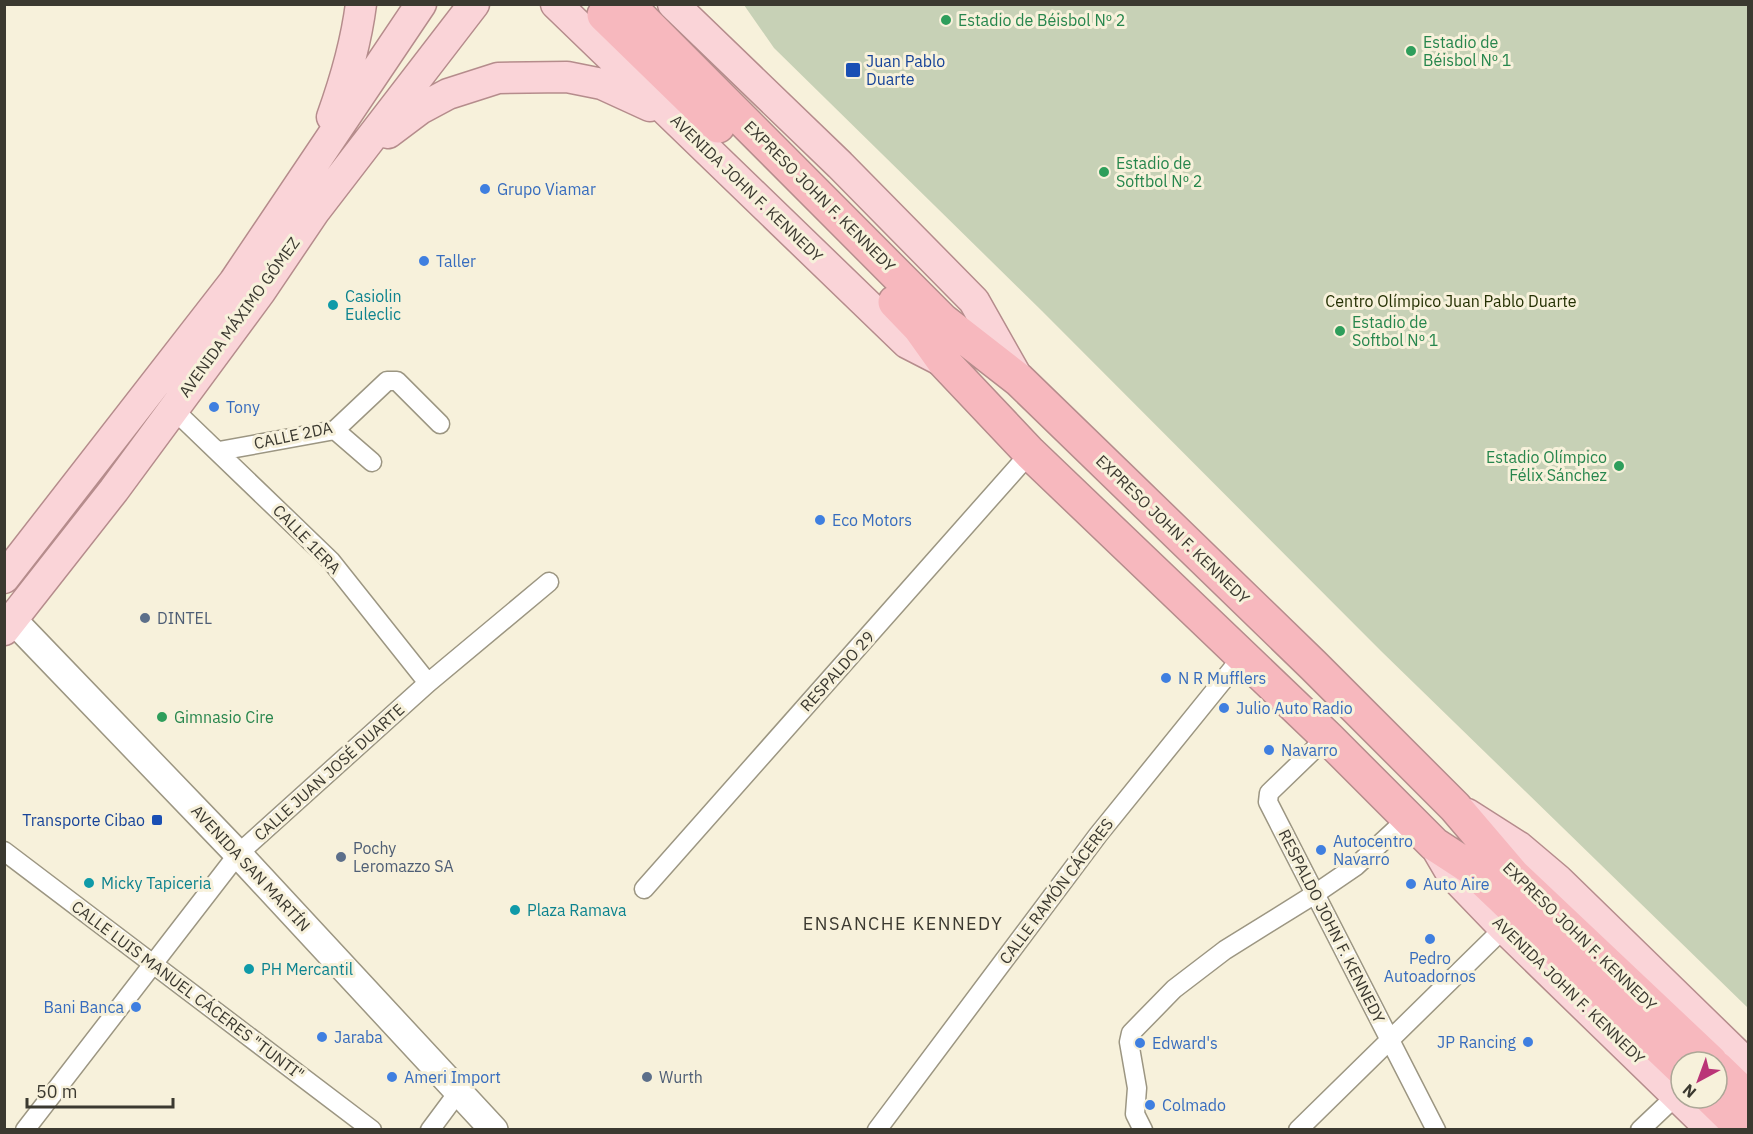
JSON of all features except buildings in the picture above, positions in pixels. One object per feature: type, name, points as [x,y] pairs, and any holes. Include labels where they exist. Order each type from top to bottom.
[{"type":"highway","name":"EXPRESO JOHN F. KENNEDY","points":[[615,10],[802,208],[920,327],[944,362],[1030,453],[1327,737],[1434,844],[1471,868],[1674,1050]]},
{"type":"highway","name":"EXPRESO JOHN F. KENNEDY","points":[[615,10],[942,320],[1019,380],[1305,657],[1455,807],[1513,875],[1677,1050]]},
{"type":"highway","name":"EXPRESO JOHN F. KENNEDY","points":[[1729,1087],[1749,1098]]},
{"type":"highway","points":[[1723,1110],[1744,1130]]},
{"type":"main road","points":[[318,156],[343,87],[358,31],[361,4]]},
{"type":"main road","name":"AVENIDA MÁXIMO GÓMEZ","points":[[4,578],[234,282],[421,4]]},
{"type":"main road","name":"AVENIDA MÁXIMO GÓMEZ","points":[[7,620],[114,490],[172,408],[260,292],[314,212],[474,4]]},
{"type":"main road","name":"AVENIDA JOHN F. KENNEDY","points":[[556,4],[907,343],[944,362]]},
{"type":"main road","points":[[673,4],[840,165],[974,301],[1019,380]]},
{"type":"main road","points":[[700,4],[741,70]]},
{"type":"main road","points":[[351,165],[386,134],[420,109],[448,94],[498,78],[567,77],[602,84],[644,102],[698,141]]},
{"type":"main road","name":"AVENIDA SAN MARTÍN","points":[[7,620],[238,854],[494,1130]]},
{"type":"main road","points":[[1455,807],[1519,847],[1558,880],[1749,1065]]},
{"type":"main road","name":"AVENIDA JOHN F. KENNEDY","points":[[1434,844],[1451,873],[1504,928],[1670,1050]]},
{"type":"main road","name":"AVENIDA JOHN F. KENNEDY","points":[[1706,1110],[1712,1130]]},
{"type":"street","name":"CALLE 2DA","points":[[219,451],[335,430],[387,381],[397,381],[440,424]]},
{"type":"street","name":"CALLE 1ERA","points":[[172,408],[331,561],[428,683]]},
{"type":"street","points":[[335,430],[372,462]]},
{"type":"street","name":"RESPALDO 29","points":[[644,889],[1030,453]]},
{"type":"street","name":"CALLE JUAN JOSÉ DUARTE","points":[[25,1130],[238,854],[428,683],[549,582]]},
{"type":"street","name":"CALLE RAMÓN CÁCERES","points":[[877,1130],[1098,836],[1242,657]]},
{"type":"street","name":"RESPALDO JOHN F. KENNEDY","points":[[1327,737],[1269,793],[1268,802],[1436,1130]]},
{"type":"street","points":[[1143,1130],[1135,1114],[1137,1088],[1129,1042],[1131,1033],[1174,989],[1225,950],[1356,866],[1408,818]]},
{"type":"street","name":"CALLE LUIS MANUEL CÁCERES \"TUNTI\"","points":[[4,852],[153,962],[372,1130]]},
{"type":"street","points":[[1298,1130],[1504,928]]},
{"type":"street","points":[[430,1130],[459,1091]]},
{"type":"street","points":[[1640,1130],[1669,1096]]},
{"type":"green space","name":"Centro Olímpico Juan Pablo Duarte","points":[[744,5],[1748,5],[1748,1008],[1381,651],[1042,311],[774,48]]},
{"type":"place","name":"Estadio de Béisbol Nº 2","points":[[946,20]]},
{"type":"place","name":"Estadio de Béisbol Nº 1","points":[[1411,51]]},
{"type":"place","name":"Juan Pablo Duarte","points":[[853,70]]},
{"type":"place","name":"Estadio de Softbol Nº 2","points":[[1104,172]]},
{"type":"place","name":"Grupo Viamar","points":[[485,189]]},
{"type":"place","name":"Taller","points":[[424,261]]},
{"type":"place","name":"Casiolin Euleclic","points":[[333,305]]},
{"type":"place","name":"Estadio de Softbol Nº 1","points":[[1340,331]]},
{"type":"place","name":"Tony","points":[[214,407]]},
{"type":"place","name":"Estadio Olímpico Félix Sánchez","points":[[1619,466]]},
{"type":"place","name":"Eco Motors","points":[[820,520]]},
{"type":"place","name":"DINTEL","points":[[145,618]]},
{"type":"place","name":"N R Mufflers","points":[[1166,678]]},
{"type":"place","name":"Julio Auto Radio","points":[[1224,708]]},
{"type":"place","name":"Gimnasio Cire","points":[[162,717]]},
{"type":"place","name":"Navarro","points":[[1269,750]]},
{"type":"place","name":"Transporte Cibao","points":[[157,820]]},
{"type":"place","name":"Autocentro Navarro","points":[[1321,850]]},
{"type":"place","name":"Pochy Leromazzo SA","points":[[341,857]]},
{"type":"place","name":"Micky Tapiceria","points":[[89,883]]},
{"type":"place","name":"Auto Aire","points":[[1411,884]]},
{"type":"place","name":"Plaza Ramava","points":[[515,910]]},
{"type":"place","name":"Pedro Autoadornos","points":[[1430,939]]},
{"type":"place","name":"PH Mercantil","points":[[249,969]]},
{"type":"place","name":"Bani Banca","points":[[136,1007]]},
{"type":"place","name":"Jaraba","points":[[322,1037]]},
{"type":"place","name":"JP Rancing","points":[[1528,1042]]},
{"type":"place","name":"Edward's","points":[[1140,1043]]},
{"type":"place","name":"Ameri Import","points":[[392,1077]]},
{"type":"place","name":"Wurth","points":[[647,1077]]},
{"type":"place","name":"Colmado","points":[[1150,1105]]},
{"type":"district","name":"ENSANCHE KENNEDY","points":[[903,923]]}]
